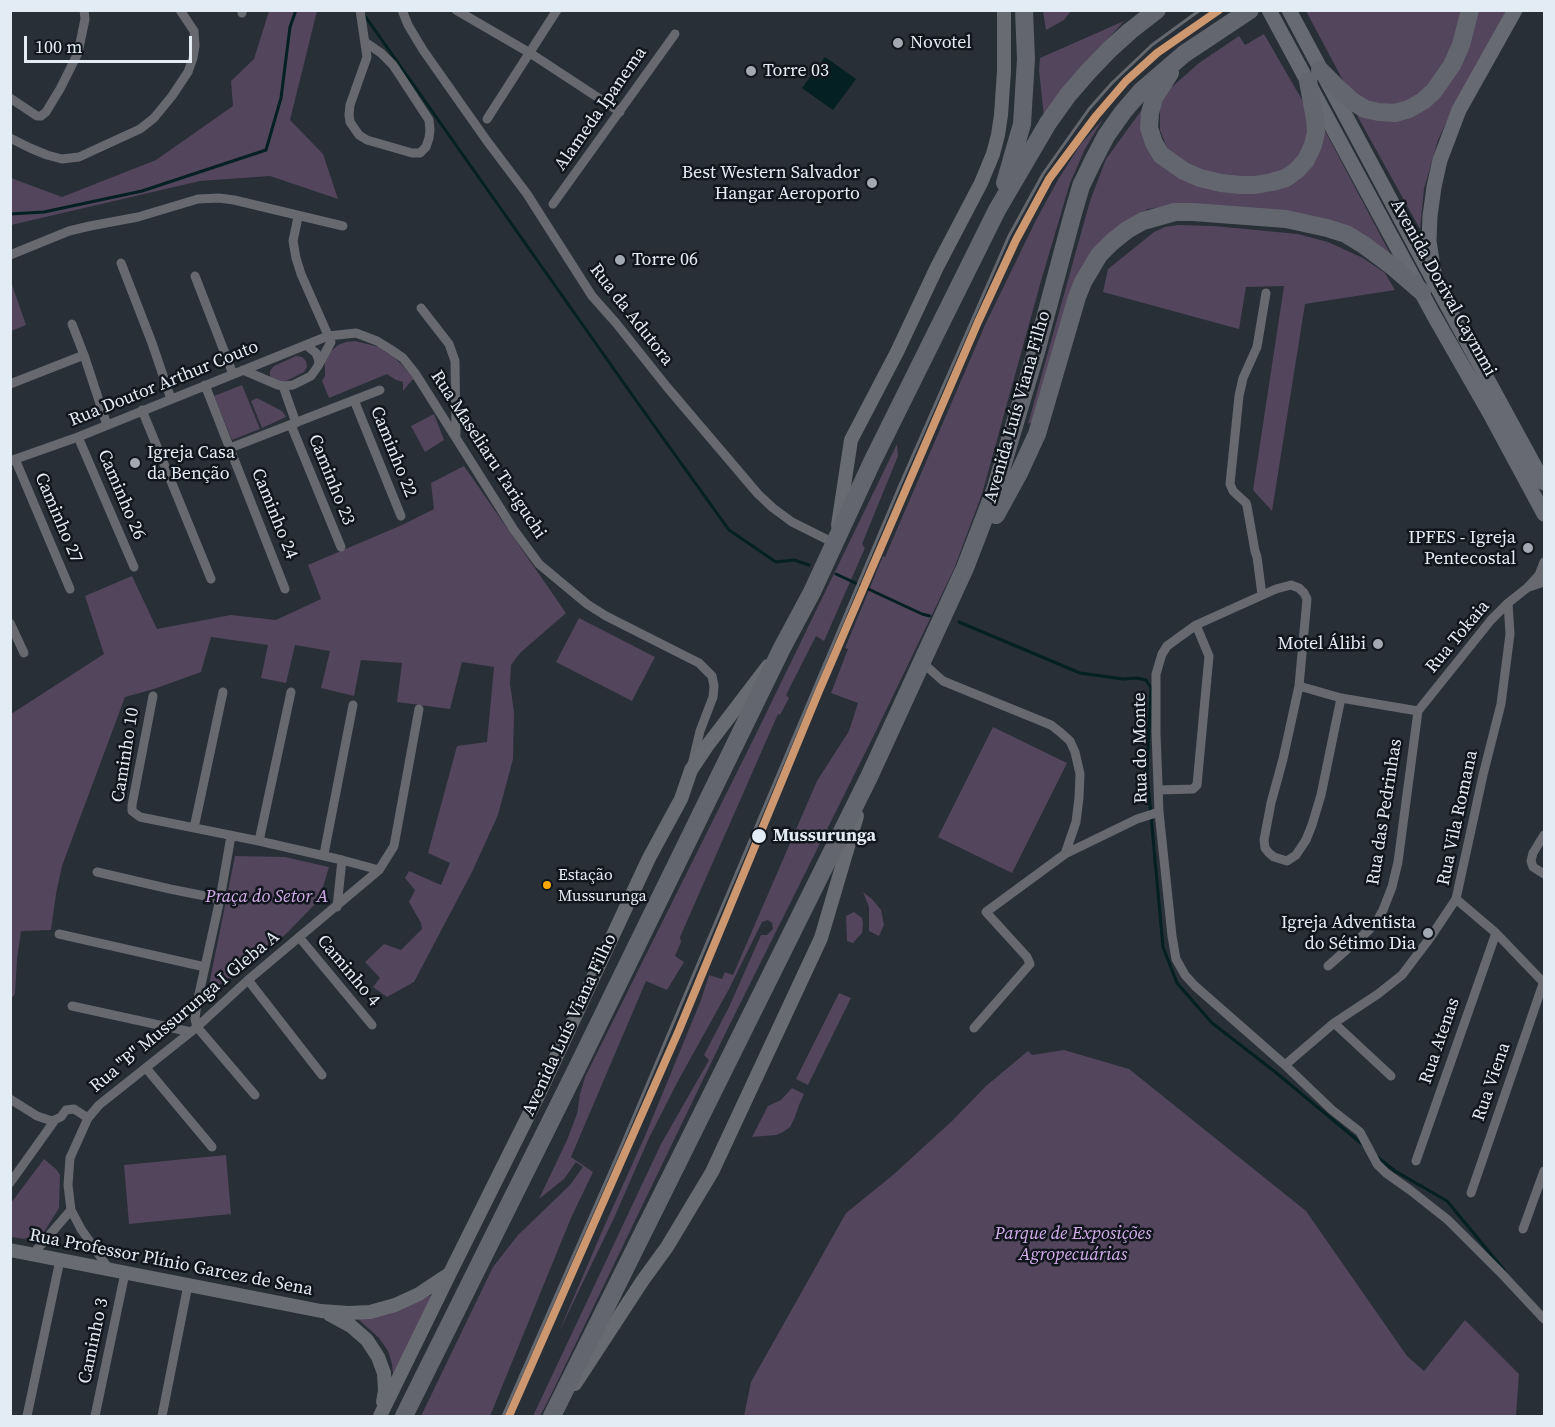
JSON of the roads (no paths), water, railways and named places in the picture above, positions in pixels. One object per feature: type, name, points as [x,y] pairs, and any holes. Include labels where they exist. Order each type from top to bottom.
[{"type":"highway","points":[[997,210],[1022,124],[1026,59],[1024,10]]},
{"type":"highway","name":"Avenida Luís Viana Filho","points":[[404,1416],[582,1060],[997,210],[1048,123],[1068,95],[1108,50],[1157,10]]},
{"type":"highway","name":"Avenida Luís Viana Filho","points":[[553,1416],[869,777],[965,568],[995,490],[1036,352],[1081,186],[1093,160],[1123,112],[1153,80],[1184,54],[1250,10]]},
{"type":"highway","points":[[1314,75],[1340,90],[1365,109],[1395,113],[1409,109],[1434,92],[1448,72],[1461,45],[1470,10]]},
{"type":"highway","points":[[1184,54],[1154,98],[1149,128],[1161,155],[1171,163],[1200,178],[1221,183],[1255,185],[1272,182],[1286,178],[1306,160],[1316,132],[1314,75]]},
{"type":"highway","points":[[965,568],[1019,473],[1037,434],[1083,282],[1099,255],[1127,230],[1143,221],[1175,212],[1275,218],[1307,223],[1346,234],[1429,289]]},
{"type":"main road","name":"Avenida Luís Viana Filho","points":[[836,539],[851,440],[981,183],[993,154],[1001,115],[1004,10]]},
{"type":"main road","points":[[1269,10],[1281,31],[1314,75]]},
{"type":"main road","points":[[1429,289],[1430,216],[1440,160],[1459,110],[1515,10]]},
{"type":"main road","points":[[1292,17],[1314,75]]},
{"type":"main road","name":"Avenida Dorival Caymmi","points":[[1314,75],[1429,289],[1489,412],[1545,514]]},
{"type":"main road","name":"Avenida Dorival Caymmi","points":[[1429,289],[1545,483]]},
{"type":"main road","name":"Avenida Luís Viana Filho","points":[[381,1415],[538,1096],[649,858],[681,799],[691,770],[782,648]]},
{"type":"main road","name":"Avenida Luís Viana Filho","points":[[553,1416],[667,1247],[712,1172],[821,938],[869,777]]},
{"type":"main road","name":"Rua Professor Plínio Garcez de Sena","points":[[10,1250],[325,1311],[348,1313],[370,1312],[395,1305],[434,1286],[450,1273]]},
{"type":"main road","name":"Rua Professor Plínio Garcez de Sena","points":[[325,1311],[351,1326],[367,1340],[378,1357],[384,1373],[385,1390],[381,1415]]},
{"type":"street","points":[[10,98],[37,116],[46,112],[78,53],[85,19],[84,10]]},
{"type":"street","points":[[10,138],[47,155],[62,159],[79,157],[140,129],[154,118],[172,96],[188,72],[193,58],[194,31],[180,10]]},
{"type":"street","points":[[360,10],[367,57],[350,105],[350,122],[359,135],[367,140],[412,153],[420,153],[426,147],[429,138],[429,120],[393,65],[365,42]]},
{"type":"street","name":"Rua da Adutora","points":[[402,10],[423,50],[487,141],[528,194],[592,296],[758,494],[792,522],[836,539]]},
{"type":"street","points":[[456,10],[530,53],[620,112]]},
{"type":"street","points":[[487,119],[555,11]]},
{"type":"street","name":"Alameda Ipanema","points":[[553,204],[675,34]]},
{"type":"street","points":[[10,255],[69,231],[138,217],[198,199],[234,200],[343,226]]},
{"type":"street","points":[[243,370],[283,386],[293,385],[312,376],[330,347],[331,342],[296,258],[293,241],[298,216]]},
{"type":"street","points":[[120,263],[171,399]]},
{"type":"street","points":[[195,276],[233,374]]},
{"type":"street","points":[[1262,595],[1246,503],[1230,484],[1239,396],[1243,378],[1257,347],[1266,293]]},
{"type":"street","points":[[421,308],[449,344],[455,361],[456,436]]},
{"type":"street","points":[[72,324],[107,425]]},
{"type":"street","name":"Rua Maseliaru Tariguchi","points":[[328,336],[356,333],[377,341],[403,358],[456,436],[514,530],[539,564],[587,604],[699,663],[712,676],[713,697],[695,748],[691,770]]},
{"type":"street","name":"Rua Doutor Arthur Couto","points":[[13,460],[78,437],[328,336]]},
{"type":"street","points":[[306,345],[316,353],[318,366]]},
{"type":"street","points":[[10,384],[84,355]]},
{"type":"street","name":"Caminho 24","points":[[205,385],[285,589]]},
{"type":"street","name":"Caminho 23","points":[[283,386],[293,424],[341,547]]},
{"type":"street","points":[[230,448],[380,390]]},
{"type":"street","name":"Caminho 22","points":[[354,400],[401,516]]},
{"type":"street","points":[[142,410],[211,579]]},
{"type":"street","name":"Caminho 26","points":[[78,437],[134,567]]},
{"type":"street","name":"Caminho 27","points":[[13,460],[70,589]]},
{"type":"street","name":"Rua Tokaia","points":[[1418,711],[1478,635],[1539,575],[1545,562]]},
{"type":"street","name":"Rua Tokaia","points":[[1527,588],[1545,582]]},
{"type":"street","name":"Rua do Monte","points":[[1285,1065],[1195,986],[1185,975],[1176,959],[1155,813],[1159,790],[1156,674],[1167,646],[1196,625],[1262,595],[1291,585],[1299,588],[1306,599],[1299,686]]},
{"type":"street","name":"Rua Vila Romana","points":[[1285,1065],[1334,1023],[1402,975],[1456,899],[1501,704],[1510,633],[1508,603]]},
{"type":"street","points":[[10,622],[24,652]]},
{"type":"street","points":[[1159,790],[1193,789],[1197,785],[1209,656],[1196,625]]},
{"type":"street","points":[[923,663],[943,681],[1050,725],[1070,741],[1080,774],[1079,798],[1076,822],[1065,854]]},
{"type":"street","points":[[1341,698],[1321,795],[1306,840],[1296,855],[1287,861],[1274,857],[1265,848],[1265,830],[1299,686],[1341,698],[1418,711]]},
{"type":"street","points":[[223,692],[194,828],[324,854],[379,870]]},
{"type":"street","points":[[259,841],[291,692]]},
{"type":"street","name":"Caminho 10","points":[[153,696],[132,811],[140,817],[194,828]]},
{"type":"street","points":[[324,854],[353,705]]},
{"type":"street","name":"Rua \"B\" Mussurunga I Gleba A","points":[[109,1269],[81,1229],[71,1210],[68,1185],[70,1158],[88,1118],[99,1105],[194,1029],[379,870],[394,846],[419,709]]},
{"type":"street","name":"Rua das Pedrinhas","points":[[1328,966],[1377,921],[1392,887],[1398,862],[1418,711]]},
{"type":"street","points":[[974,1028],[1030,964],[1027,957],[986,912],[1065,854],[1155,813]]},
{"type":"street","points":[[1545,835],[1533,853],[1531,861],[1533,867],[1545,874]]},
{"type":"street","points":[[194,1029],[195,1011],[220,899],[231,836]]},
{"type":"street","points":[[337,907],[342,860]]},
{"type":"street","points":[[97,872],[170,890],[220,899]]},
{"type":"street","points":[[1456,899],[1496,933],[1544,982]]},
{"type":"street","name":"Rua Atenas","points":[[1416,1161],[1496,933]]},
{"type":"street","points":[[59,934],[205,967]]},
{"type":"street","name":"Caminho 4","points":[[299,937],[372,1025]]},
{"type":"street","points":[[248,981],[322,1075]]},
{"type":"street","name":"Rua Viena","points":[[1471,1193],[1544,982]]},
{"type":"street","points":[[72,1006],[194,1029],[255,1095]]},
{"type":"street","points":[[1334,1023],[1391,1076]]},
{"type":"street","points":[[1285,1065],[1332,1110],[1360,1132],[1377,1164],[1386,1173],[1448,1220],[1545,1319]]},
{"type":"street","points":[[146,1068],[212,1147]]},
{"type":"street","points":[[10,1099],[37,1116],[52,1121],[61,1117],[66,1110],[74,1109],[88,1118]]},
{"type":"street","points":[[10,1183],[55,1120]]},
{"type":"street","points":[[1523,1229],[1545,1171]]},
{"type":"street","points":[[33,1254],[71,1210]]},
{"type":"street","points":[[27,1416],[60,1260]]},
{"type":"street","name":"Caminho 3","points":[[96,1416],[125,1273]]},
{"type":"street","points":[[162,1416],[188,1285]]},
{"type":"waterway","points":[[10,214],[44,212],[142,191],[266,150],[281,98],[290,27],[296,10]]},
{"type":"waterway","points":[[365,16],[729,530],[776,562],[794,560],[809,565]]},
{"type":"waterway","points":[[836,574],[930,616]]},
{"type":"waterway","points":[[959,622],[1080,673],[1146,680],[1151,688],[1147,772],[1163,947],[1177,983],[1212,1023],[1362,1144]]},
{"type":"waterway","points":[[1376,1156],[1395,1171],[1447,1201],[1504,1270]]},
{"type":"railway","points":[[503,1416],[620,1149],[900,485],[1009,236],[1043,174],[1089,109],[1112,83],[1152,45],[1200,10]]},
{"type":"place","name":"Novotel","points":[[898,43]]},
{"type":"place","name":"Torre 03","points":[[751,71]]},
{"type":"place","name":"Best Western Salvador Hangar Aeroporto","points":[[872,183]]},
{"type":"place","name":"Torre 06","points":[[620,260]]},
{"type":"place","name":"Igreja Casa da Benção","points":[[135,463]]},
{"type":"place","name":"IPFES - Igreja Pentecostal","points":[[1528,548]]},
{"type":"place","name":"Motel Álibi","points":[[1378,644]]},
{"type":"place","name":"Mussurunga","points":[[759,836]]},
{"type":"place","name":"Estação Mussurunga","points":[[547,885]]},
{"type":"place","name":"Igreja Adventista do Sétimo Dia","points":[[1428,933]]},
{"type":"park label","name":"Praça do Setor A","points":[[267,897]]},
{"type":"park label","name":"Parque de Exposições Agropecuárias","points":[[1073,1244]]}]
